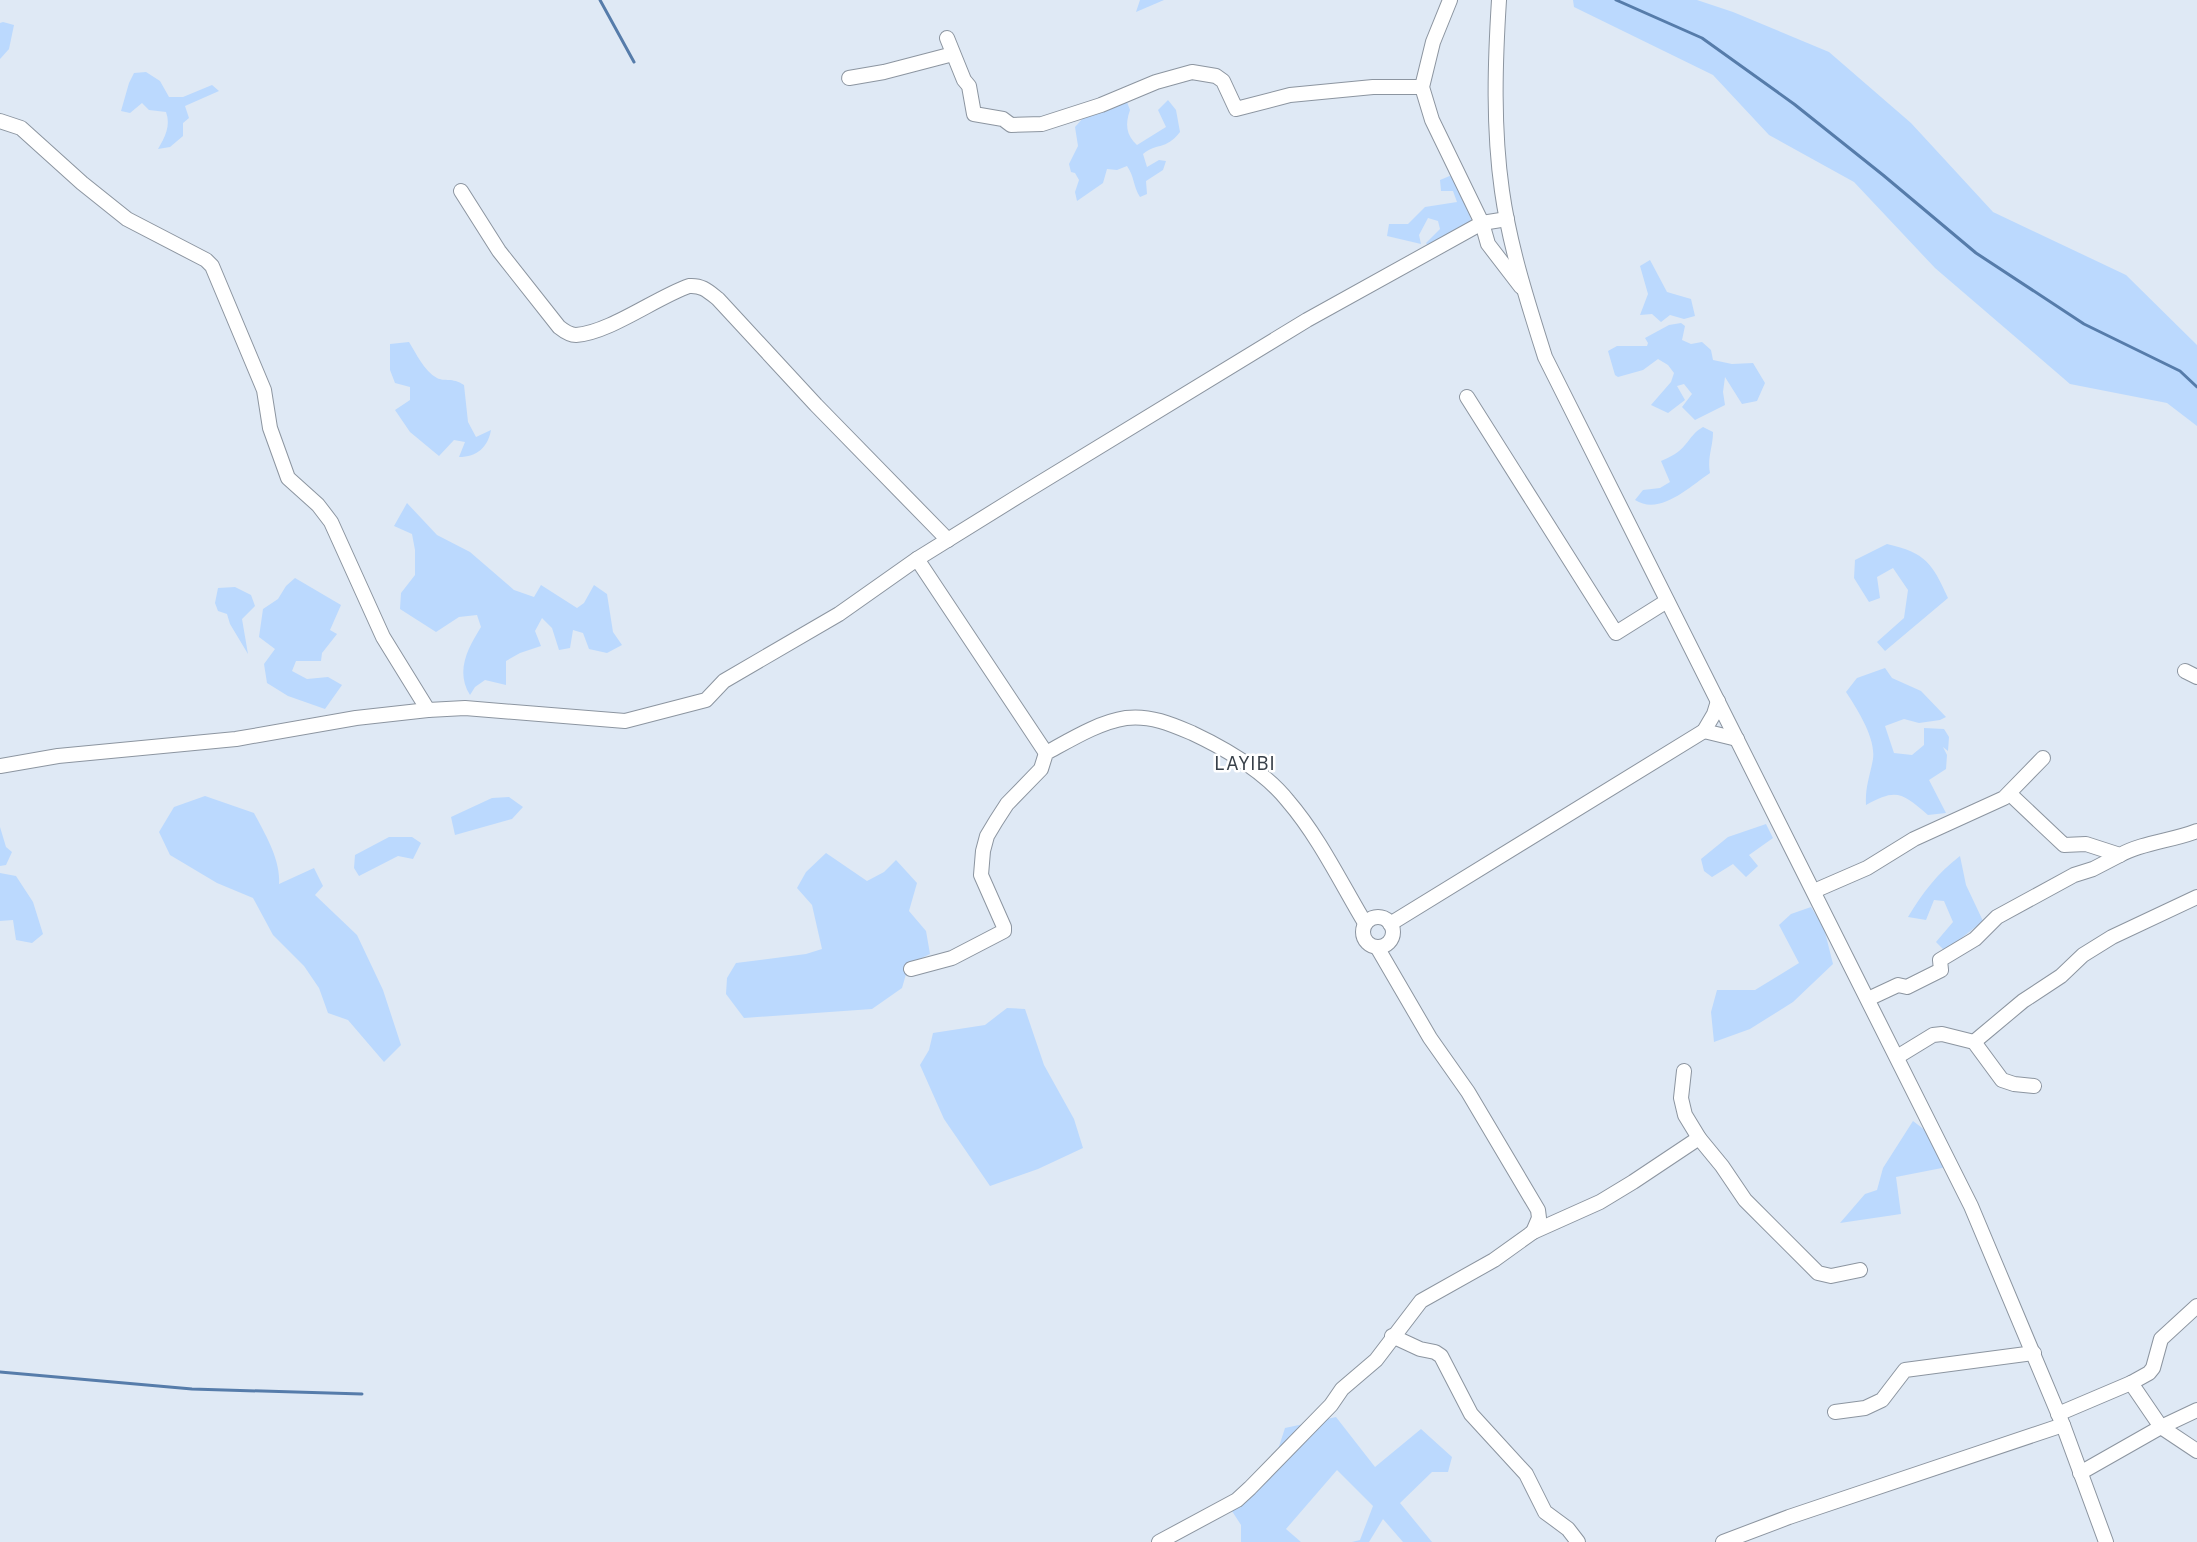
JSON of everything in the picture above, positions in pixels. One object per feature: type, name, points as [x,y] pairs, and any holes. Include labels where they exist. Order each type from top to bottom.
[{"type":"street","points":[[1450,0],[1433,42],[1422,87],[1432,120],[1482,223],[1488,244],[1496,258],[1524,291]]},
{"type":"street","points":[[1499,0],[1497,144],[1507,219],[1524,291],[1553,374],[1974,1213],[2034,1353],[2106,1542]]},
{"type":"street","points":[[947,38],[969,86],[974,114],[1003,119],[1011,125],[1023,126],[1050,122],[1100,106],[1156,82],[1192,72],[1216,76],[1223,81],[1236,109],[1290,95],[1373,87],[1422,87]]},
{"type":"street","points":[[849,78],[884,72],[953,54]]},
{"type":"street","points":[[1,118],[21,128],[82,183],[127,219],[206,260],[212,266],[264,390],[270,428],[288,478],[318,505],[331,522],[383,637],[428,710]]},
{"type":"street","points":[[461,191],[504,257],[559,327],[572,334],[588,332],[614,322],[689,286],[698,285],[706,289],[718,299],[860,451],[948,540]]},
{"type":"street","points":[[0,766],[58,756],[236,739],[356,718],[428,710],[465,708],[622,722],[706,700],[724,681],[839,614],[948,540],[1306,320],[1482,223],[1507,219]]},
{"type":"street","points":[[1467,396],[1616,633],[1667,601]]},
{"type":"street","points":[[918,559],[1046,753]]},
{"type":"street","points":[[1390,924],[1704,731],[1714,714],[1718,701]]},
{"type":"street","points":[[911,969],[952,958],[1004,931],[981,875],[983,851],[987,836],[996,821],[1008,804],[1041,769],[1046,753],[1106,723],[1136,717],[1164,721],[1217,746],[1255,771],[1287,799],[1301,817],[1365,923],[1363,934],[1365,939],[1377,947],[1430,1038],[1468,1092],[1538,1210],[1538,1218],[1533,1232]]},
{"type":"street","points":[[1704,731],[1737,739]]},
{"type":"street","points":[[1814,891],[1867,868],[1914,839],[1961,819],[2010,794],[2043,758]]},
{"type":"street","points":[[2010,794],[2064,845],[2086,844],[2120,855]]},
{"type":"street","points":[[1868,999],[1898,985],[1907,988],[1941,970],[1940,960],[1975,939],[1997,917],[2074,875],[2093,869],[2129,850],[2182,837],[2197,831]]},
{"type":"street","points":[[1974,1042],[2023,1001],[2062,976],[2083,955],[2112,938],[2197,897]]},
{"type":"street","points":[[1365,923],[1373,918],[1382,918],[1390,924],[1392,936],[1384,946],[1377,947]]},
{"type":"street","points":[[1897,1057],[1938,1034],[1974,1042],[2002,1080],[2014,1084],[2034,1086]]},
{"type":"street","points":[[1684,1071],[1681,1098],[1685,1115],[1699,1138],[1746,1200],[1818,1273],[1831,1276],[1860,1270]]},
{"type":"street","points":[[1159,1542],[1237,1500],[1331,1405],[1342,1389],[1376,1360],[1392,1336],[1421,1301],[1481,1268],[1533,1232],[1600,1202],[1699,1138]]},
{"type":"street","points":[[1723,1542],[2060,1419],[2131,1383],[2153,1368],[2161,1339],[2197,1306]]},
{"type":"street","points":[[1392,1336],[1441,1356],[1471,1414],[1526,1474],[1545,1512],[1568,1529],[1578,1542]]},
{"type":"street","points":[[1835,1412],[1865,1408],[1882,1400],[1905,1370],[2034,1353]]},
{"type":"street","points":[[2131,1383],[2161,1427],[2197,1450]]},
{"type":"street","points":[[2080,1473],[2161,1427],[2197,1410]]},
{"type":"shaded area","points":[[1140,0],[1164,0],[1136,12]]},
{"type":"shaded area","points":[[1573,0],[1697,0],[1733,12],[1829,52],[1911,123],[1993,212],[2126,275],[2197,345],[2197,426],[2167,403],[2070,384],[1935,268],[1854,182],[1769,135],[1713,75],[1574,7]]},
{"type":"shaded area","points":[[0,23],[14,25],[9,49],[0,59]]},
{"type":"shaded area","points":[[146,72],[160,81],[169,97],[183,97],[212,85],[219,91],[185,106],[189,118],[183,123],[183,136],[170,147],[158,149],[168,127],[166,112],[149,110],[142,103],[130,113],[121,111],[134,73]]},
{"type":"shaded area","points":[[1168,100],[1176,110],[1180,132],[1170,142],[1148,150],[1143,154],[1147,167],[1159,160],[1166,161],[1163,170],[1146,181],[1147,194],[1140,197],[1127,166],[1117,170],[1107,169],[1103,183],[1077,201],[1075,192],[1079,180],[1075,173],[1071,172],[1069,164],[1078,146],[1075,127],[1084,117],[1127,102],[1130,110],[1127,120],[1128,129],[1133,141],[1137,145],[1166,127],[1158,110]]},
{"type":"shaded area","points":[[1452,175],[1467,202],[1471,220],[1458,232],[1430,248],[1426,243],[1440,229],[1438,221],[1428,218],[1419,235],[1421,244],[1387,236],[1389,224],[1408,224],[1425,207],[1457,202],[1453,191],[1441,191],[1440,180]]},
{"type":"shaded area","points":[[1650,260],[1667,292],[1691,299],[1695,316],[1684,319],[1670,315],[1661,322],[1652,314],[1640,315],[1648,294],[1640,266]]},
{"type":"shaded area","points":[[1681,323],[1685,326],[1682,340],[1691,344],[1702,342],[1711,350],[1713,360],[1732,364],[1753,363],[1765,383],[1757,401],[1742,404],[1725,377],[1723,392],[1725,405],[1695,420],[1682,407],[1692,394],[1684,384],[1677,386],[1685,400],[1668,413],[1651,405],[1671,382],[1674,373],[1668,365],[1658,359],[1643,370],[1618,377],[1615,375],[1608,351],[1617,346],[1647,346],[1648,343],[1645,338],[1669,325]]},
{"type":"shaded area","points":[[409,342],[421,362],[432,375],[464,385],[468,422],[476,437],[491,430],[490,436],[481,450],[465,457],[459,457],[465,442],[454,440],[439,456],[410,432],[395,410],[410,400],[410,387],[395,383],[390,370],[390,344]]},
{"type":"shaded area","points":[[1703,427],[1713,432],[1709,462],[1710,473],[1684,492],[1664,502],[1645,504],[1635,500],[1643,490],[1660,488],[1670,482],[1661,461],[1680,450]]},
{"type":"shaded area","points":[[407,503],[437,535],[470,552],[514,590],[534,597],[541,585],[577,608],[584,603],[594,585],[607,594],[613,632],[622,645],[607,653],[589,649],[583,633],[573,630],[570,648],[559,650],[552,628],[542,618],[535,631],[541,646],[520,653],[506,661],[506,685],[485,680],[475,687],[470,695],[466,686],[463,668],[468,651],[481,627],[477,615],[459,617],[436,632],[400,609],[401,593],[415,575],[415,550],[412,534],[394,526]]},
{"type":"shaded area","points":[[1887,544],[1911,551],[1926,561],[1937,576],[1948,598],[1885,651],[1877,642],[1904,618],[1908,590],[1893,568],[1877,577],[1880,598],[1869,602],[1854,578],[1855,560]]},
{"type":"shaded area","points":[[295,578],[341,605],[330,630],[337,634],[322,653],[321,661],[296,661],[292,671],[307,679],[328,677],[342,685],[325,709],[288,696],[267,683],[264,664],[275,649],[259,637],[263,609],[278,599],[286,586]]},
{"type":"shaded area","points":[[235,587],[251,595],[255,606],[242,619],[248,654],[230,624],[227,614],[218,611],[215,603],[218,588]]},
{"type":"shaded area","points":[[1885,668],[1892,678],[1921,691],[1946,717],[1940,720],[1919,723],[1904,719],[1885,726],[1894,753],[1912,755],[1924,745],[1924,728],[1944,729],[1949,737],[1948,751],[1943,747],[1947,755],[1946,769],[1929,780],[1946,813],[1928,815],[1912,802],[1899,795],[1885,796],[1866,805],[1867,787],[1873,759],[1872,742],[1865,724],[1846,692],[1857,678]]},
{"type":"shaded area","points":[[205,796],[254,813],[275,857],[279,884],[314,868],[323,886],[315,895],[357,935],[383,990],[401,1045],[384,1062],[348,1020],[328,1013],[319,988],[304,966],[273,935],[253,898],[217,883],[170,855],[159,832],[174,807]]},
{"type":"shaded area","points":[[509,797],[523,807],[512,819],[455,835],[451,817],[492,798]]},
{"type":"shaded area","points":[[1766,824],[1773,838],[1749,855],[1758,866],[1746,877],[1733,864],[1712,877],[1704,871],[1701,859],[1728,837]]},
{"type":"shaded area","points":[[0,827],[6,847],[12,852],[6,865],[0,866]]},
{"type":"shaded area","points":[[389,837],[412,837],[421,843],[413,859],[398,856],[359,876],[354,868],[355,855]]},
{"type":"shaded area","points":[[826,853],[867,881],[884,872],[896,860],[917,883],[909,911],[926,931],[930,954],[909,964],[902,988],[872,1009],[744,1018],[726,994],[727,978],[736,963],[806,954],[822,949],[812,905],[797,888],[806,872]]},
{"type":"shaded area","points":[[1960,856],[1966,885],[1983,921],[1945,951],[1936,942],[1953,922],[1944,901],[1934,900],[1926,920],[1908,917],[1931,884]]},
{"type":"shaded area","points":[[0,873],[16,876],[33,902],[43,934],[32,943],[16,940],[13,920],[0,921]]},
{"type":"shaded area","points":[[1811,907],[1824,928],[1833,964],[1793,1002],[1750,1029],[1714,1042],[1711,1012],[1717,990],[1755,990],[1799,963],[1779,925],[1791,914]]},
{"type":"shaded area","points":[[1007,1008],[1025,1009],[1044,1065],[1074,1119],[1083,1148],[1038,1169],[990,1186],[944,1119],[920,1065],[929,1050],[933,1033],[985,1025]]},
{"type":"shaded area","points":[[1913,1121],[1930,1134],[1947,1167],[1896,1177],[1901,1214],[1840,1223],[1865,1194],[1877,1190],[1883,1168]]},
{"type":"shaded area","points":[[1336,1417],[1375,1467],[1421,1429],[1452,1457],[1448,1472],[1432,1472],[1400,1503],[1432,1542],[1403,1542],[1383,1519],[1369,1542],[1352,1542],[1360,1540],[1373,1506],[1337,1470],[1286,1529],[1301,1542],[1241,1542],[1241,1525],[1230,1508],[1271,1471],[1285,1428]]},
{"type":"waterway","points":[[600,0],[634,62]]},
{"type":"waterway","points":[[1616,0],[1702,38],[1794,104],[1976,253],[2084,324],[2180,371],[2197,387]]},
{"type":"waterway","points":[[0,1372],[192,1389],[362,1394]]},
{"type":"district","name":"LAYIBI","points":[[1245,764]]}]
